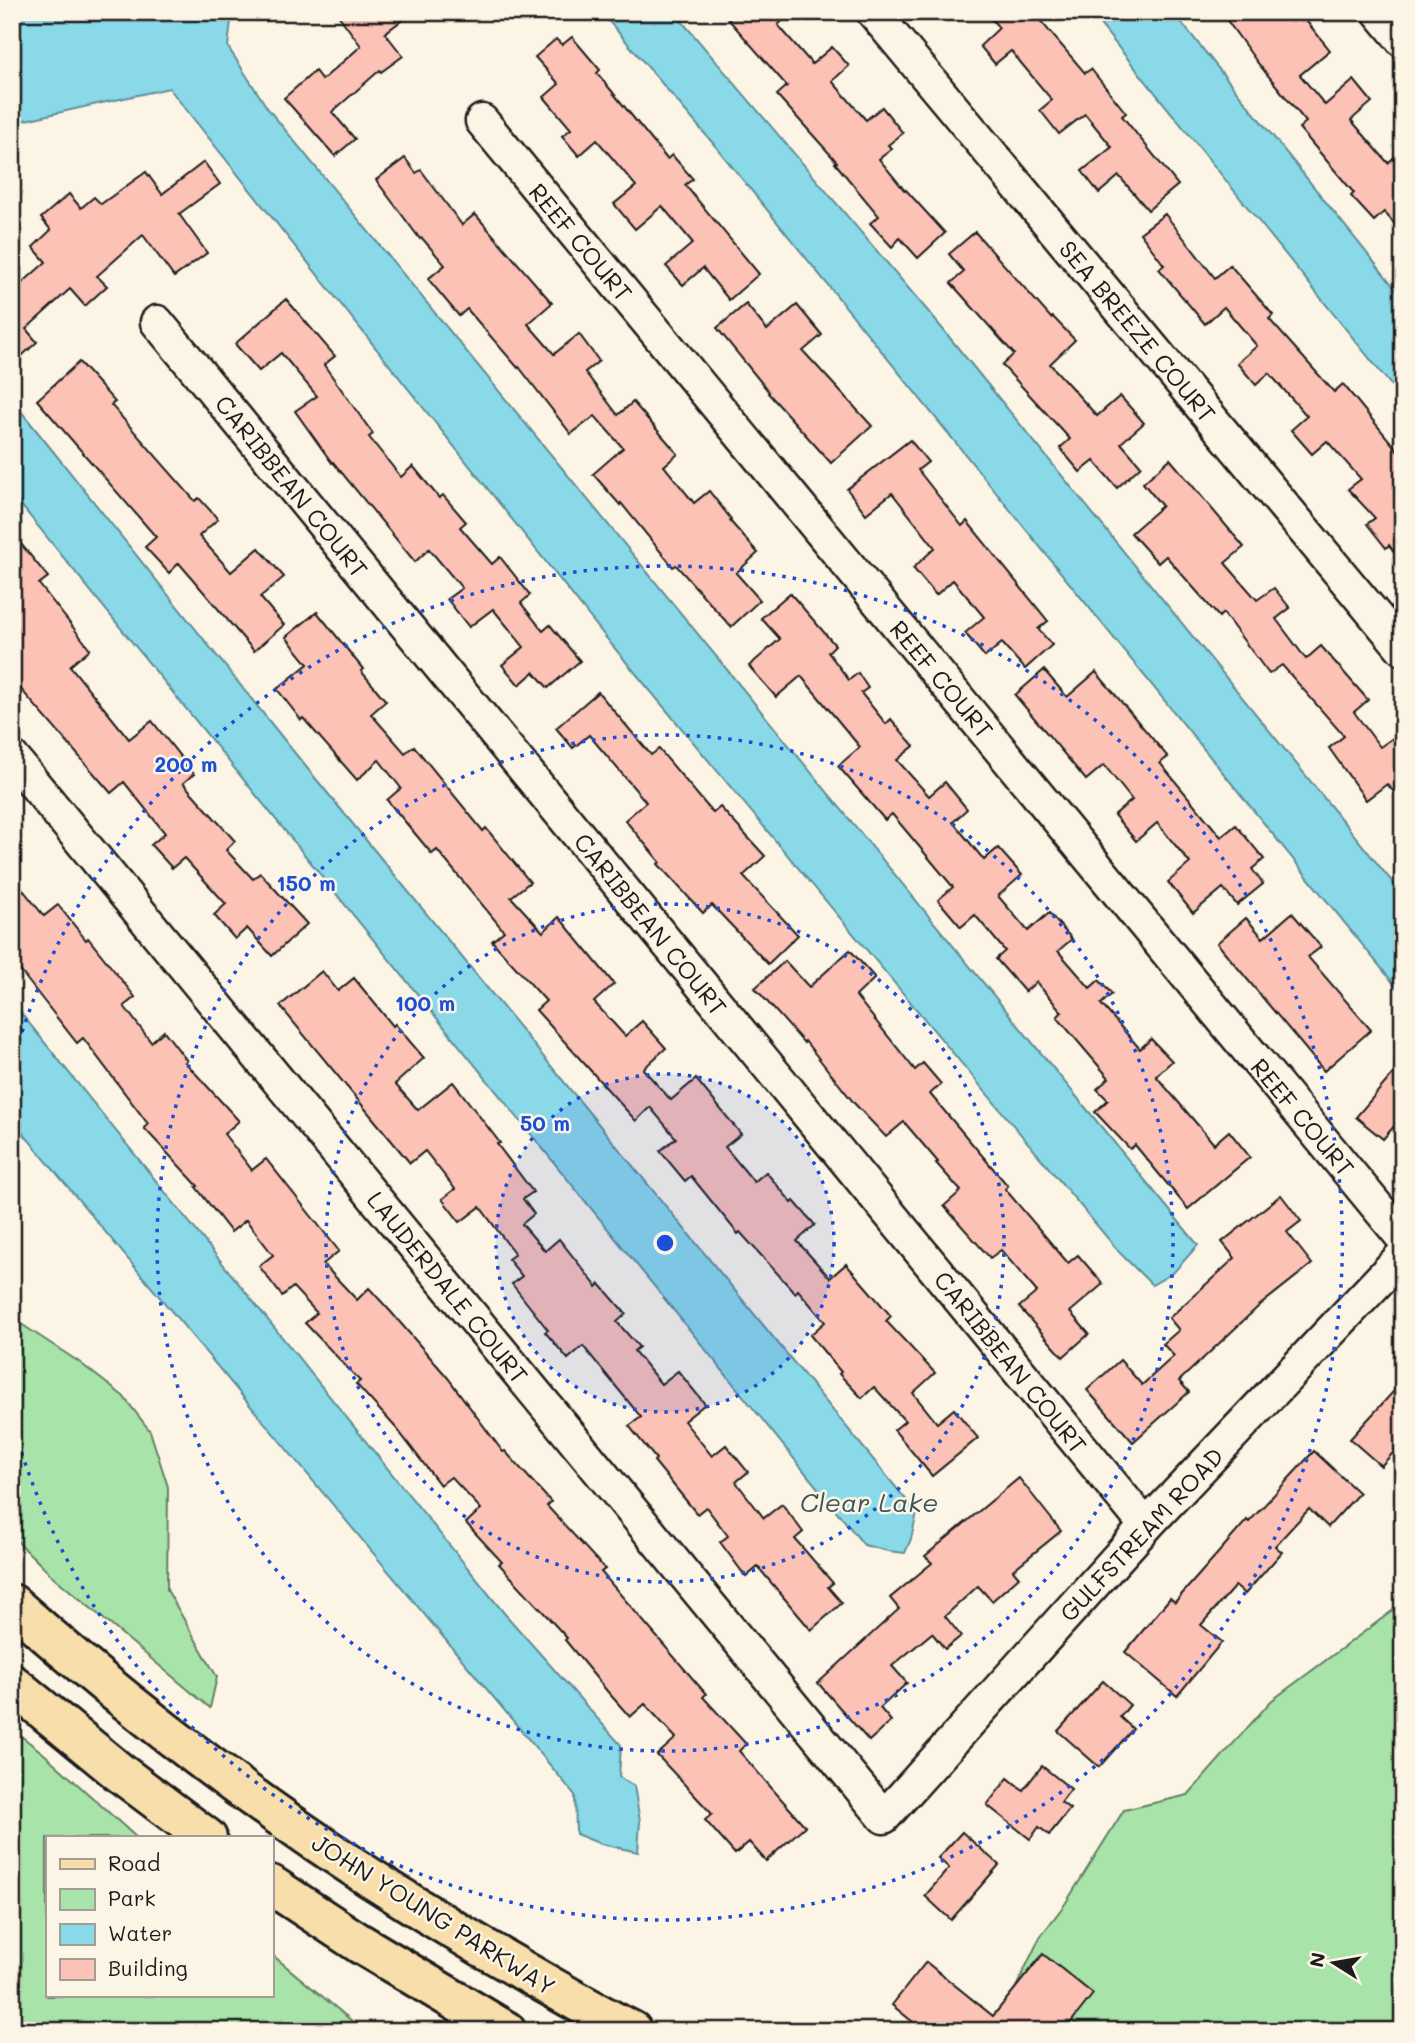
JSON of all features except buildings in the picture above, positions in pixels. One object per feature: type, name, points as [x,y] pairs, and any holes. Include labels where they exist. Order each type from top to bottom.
[{"type":"main road","name":"JOHN YOUNG PARKWAY","points":[[12,1604],[164,1731],[320,1846],[421,1911],[632,2031]]},
{"type":"main road","points":[[12,1684],[109,1764],[204,1836]]},
{"type":"main road","points":[[273,1886],[369,1950],[506,2031]]},
{"type":"street","name":"SEA BREEZE COURT","points":[[873,12],[1403,649]]},
{"type":"street","points":[[1379,12],[1403,41]]},
{"type":"street","name":"REEF COURT","points":[[482,121],[1403,1238]]},
{"type":"street","name":"CARIBBEAN COURT","points":[[157,322],[1146,1526]]},
{"type":"street","name":"LAUDERDALE COURT","points":[[12,757],[884,1817]]},
{"type":"street","name":"GULFSTREAM ROAD","points":[[884,1817],[1146,1526],[1403,1255]]},
{"type":"green space","points":[[12,1318],[79,1362],[123,1396],[150,1431],[168,1487],[167,1590],[217,1677],[210,1708],[50,1574],[12,1536]]},
{"type":"green space","points":[[1403,1603],[1403,2031],[1088,2031],[1016,1987],[1040,1937],[1065,1904],[1124,1810],[1188,1795],[1271,1701]]},
{"type":"green space","points":[[12,1729],[43,1753],[135,1836],[46,1836],[46,1997],[273,1997],[273,1956],[364,2031],[12,2031]]},
{"type":"water","points":[[12,12],[232,12],[228,47],[268,109],[1198,1245],[1174,1272],[1152,1285],[1120,1253],[612,645],[169,88],[12,123]]},
{"type":"water","points":[[601,12],[674,12],[932,316],[1403,895],[1403,995],[717,148]]},
{"type":"water","points":[[1090,12],[1173,12],[1403,298],[1403,400]]},
{"type":"water","name":"Clear Lake","points":[[12,400],[298,757],[917,1513],[905,1553],[864,1545],[12,494]]},
{"type":"water","points":[[12,1002],[504,1613],[621,1745],[619,1777],[634,1786],[640,1821],[638,1852],[601,1844],[576,1834],[575,1795],[12,1120]]}]
